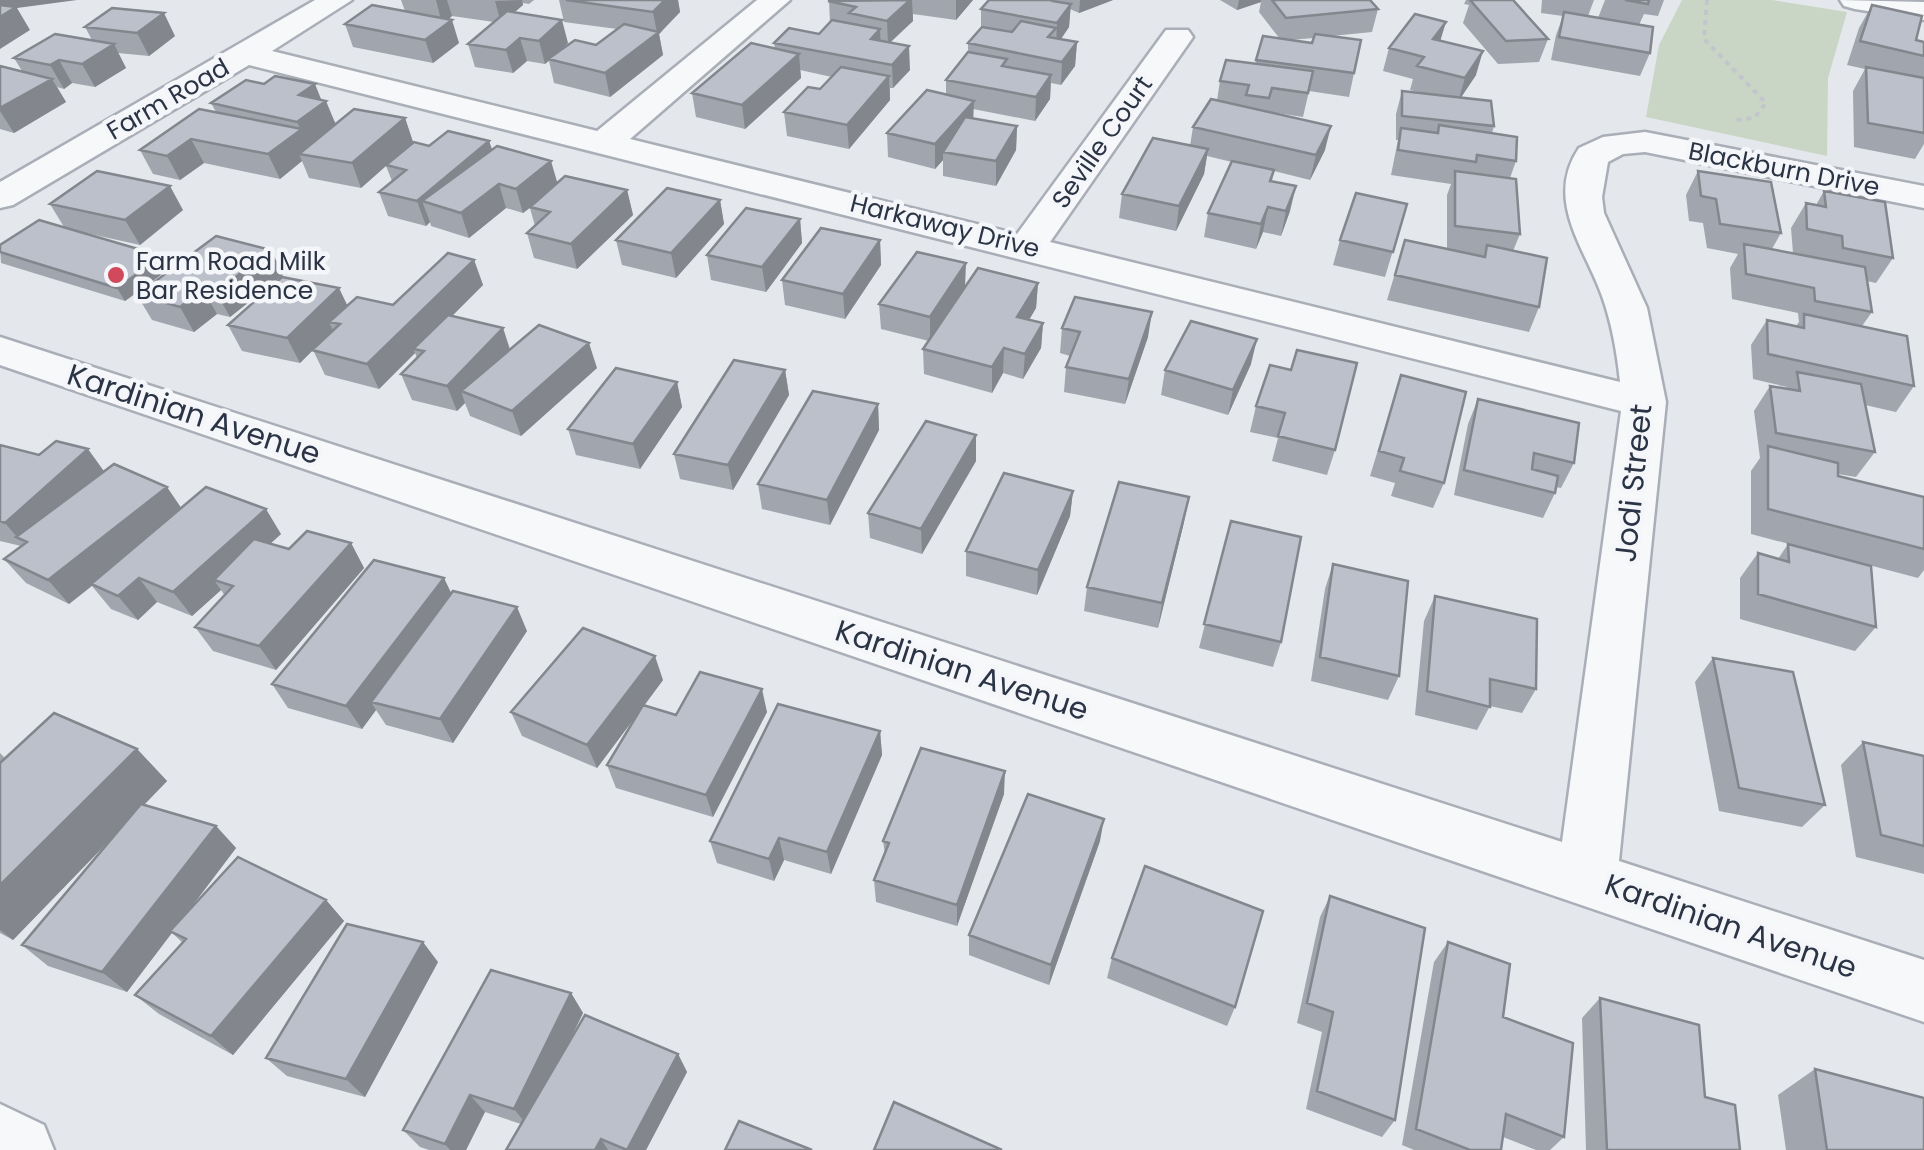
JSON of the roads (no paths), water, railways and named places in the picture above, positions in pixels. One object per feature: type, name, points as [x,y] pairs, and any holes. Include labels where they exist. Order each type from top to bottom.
[{"type":"street","name":"Farm Road","points":[[0,197],[337,0]]},
{"type":"street","points":[[604,142],[775,0]]},
{"type":"street","points":[[1855,0],[1924,11]]},
{"type":"street","name":"Seville Court","points":[[1028,246],[1177,37]]},
{"type":"street","name":"Harkaway Drive","points":[[245,54],[1644,402]]},
{"type":"street","name":"Blackburn Drive","points":[[1645,142],[1924,197]]},
{"type":"street","name":"Jodi Street","points":[[1588,877],[1644,402],[1635,338],[1621,292],[1600,255],[1585,214],[1581,184],[1592,156],[1615,144],[1645,142]]},
{"type":"street","name":"Kardinian Avenue","points":[[0,350],[1924,991]]},
{"type":"street","points":[[0,1139],[20,1150]]},
{"type":"place","name":"Farm Road Milk Bar Residence","points":[[116,275]]}]
